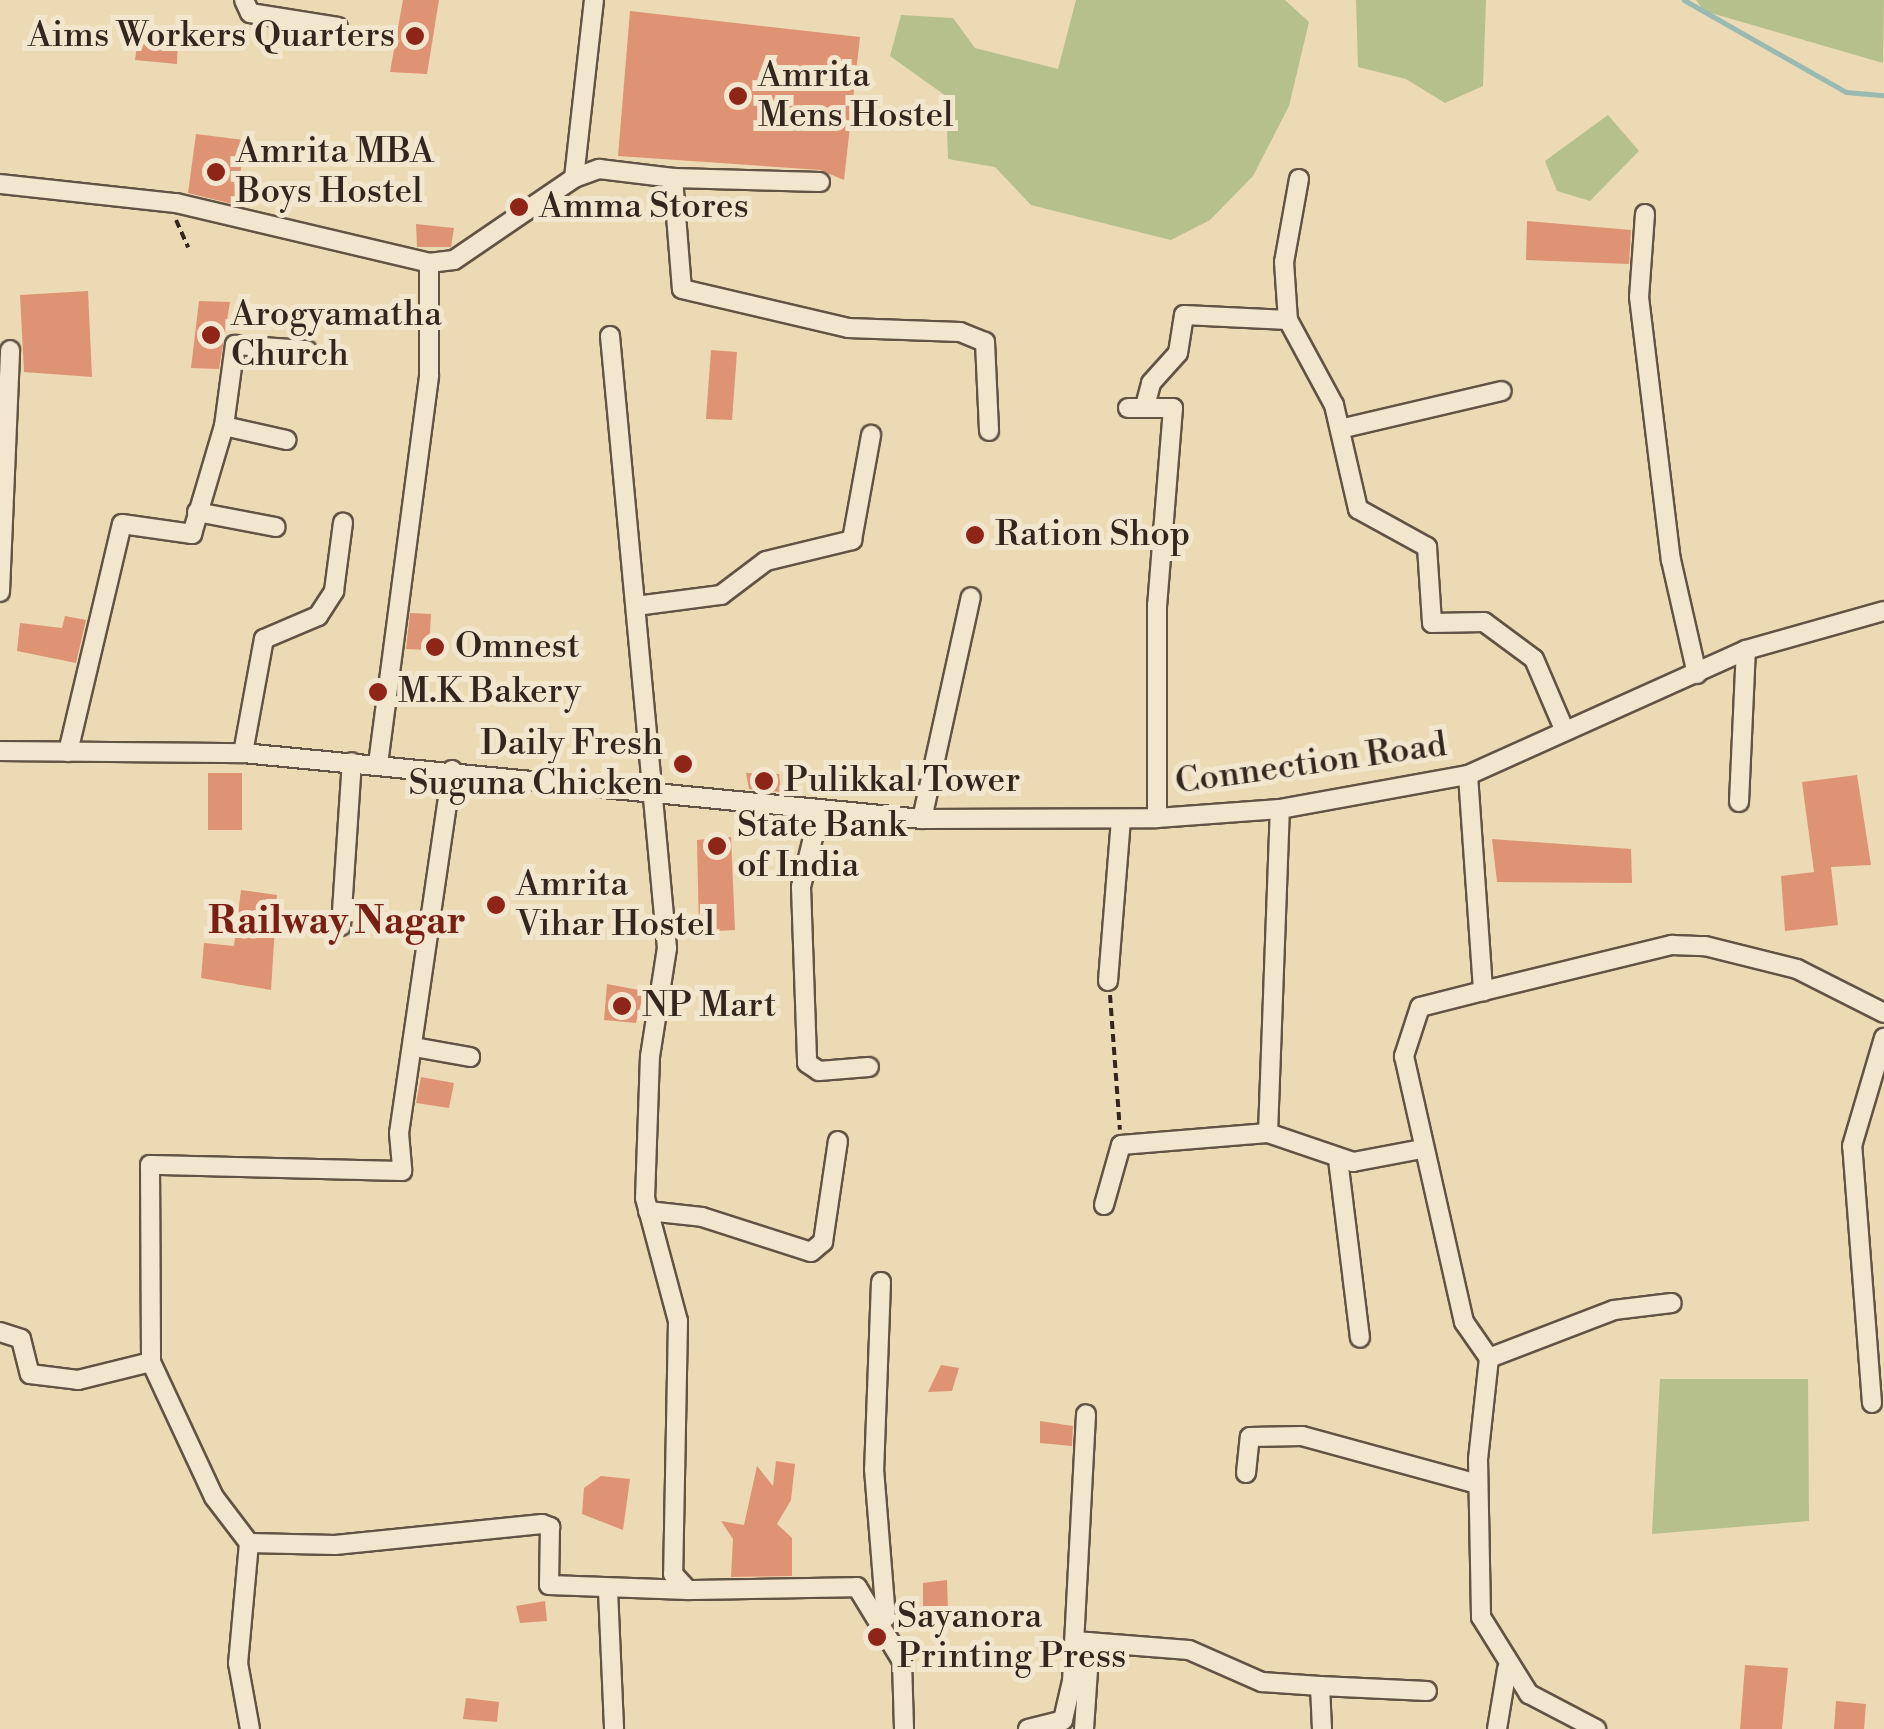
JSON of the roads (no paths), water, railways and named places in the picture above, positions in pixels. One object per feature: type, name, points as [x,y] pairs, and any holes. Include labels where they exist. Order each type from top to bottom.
[{"type":"street","points":[[244,0],[250,13],[338,27]]},
{"type":"street","points":[[574,178],[594,0]]},
{"type":"street","points":[[0,184],[174,203],[428,263],[454,260],[574,178],[599,169],[673,178],[820,182]]},
{"type":"street","points":[[673,178],[682,289],[848,328],[960,332],[985,342],[989,431]]},
{"type":"street","points":[[1299,178],[1284,262],[1288,320],[1340,428],[1358,509],[1427,546],[1432,622],[1484,622],[1516,644],[1544,674],[1564,729]]},
{"type":"street","points":[[1645,214],[1638,297],[1671,560],[1698,674]]},
{"type":"street","points":[[378,764],[430,375],[428,263]]},
{"type":"street","points":[[1157,818],[1156,604],[1174,408],[1136,407],[1150,382],[1178,353],[1184,315],[1288,320]]},
{"type":"street","points":[[610,336],[656,790],[667,948],[650,1056],[648,1210],[678,1321],[673,1574],[688,1590]]},
{"type":"street","points":[[68,752],[122,524],[192,534],[224,426],[235,345],[307,350]]},
{"type":"street","points":[[0,592],[10,350]]},
{"type":"street","points":[[1340,428],[1502,391]]},
{"type":"street","points":[[224,426],[286,440]]},
{"type":"street","points":[[636,606],[721,595],[766,561],[852,540],[871,435]]},
{"type":"street","points":[[197,512],[276,527]]},
{"type":"street","points":[[244,753],[264,639],[318,616],[334,591],[343,522]]},
{"type":"street","points":[[922,819],[971,597]]},
{"type":"street","name":"Connection Road","points":[[0,750],[244,753],[452,770],[922,819],[1121,821],[1280,809],[1468,775],[1746,650],[1884,611]]},
{"type":"street","points":[[1738,802],[1746,650]]},
{"type":"street","points":[[340,926],[352,762]]},
{"type":"street","points":[[250,1729],[238,1663],[249,1543],[214,1497],[151,1362],[150,1164],[402,1171],[414,1047],[452,770]]},
{"type":"street","points":[[1468,775],[1483,991]]},
{"type":"street","points":[[820,809],[800,887],[807,1063],[819,1071],[869,1067]]},
{"type":"street","points":[[1268,1133],[1280,809]]},
{"type":"street","points":[[1108,980],[1121,821]]},
{"type":"street","points":[[1596,1729],[1529,1694],[1507,1668],[1480,1618],[1478,1484],[1489,1358],[1464,1322],[1422,1149],[1407,1026],[1420,1007],[1672,945],[1705,946],[1798,969],[1884,1013]]},
{"type":"street","points":[[1872,1402],[1852,1146],[1884,1038]]},
{"type":"street","points":[[414,1047],[470,1057]]},
{"type":"street","points":[[1104,1206],[1121,1145],[1268,1133],[1338,1159],[1422,1149]]},
{"type":"street","points":[[648,1210],[702,1217],[810,1252],[823,1242],[838,1141]]},
{"type":"street","points":[[1338,1159],[1360,1338]]},
{"type":"street","points":[[881,1282],[874,1468],[887,1623],[902,1661],[904,1729]]},
{"type":"street","points":[[1489,1358],[1614,1310],[1672,1302]]},
{"type":"street","points":[[0,1332],[21,1338],[30,1374],[78,1380],[151,1362]]},
{"type":"street","points":[[1084,1729],[1086,1414]]},
{"type":"street","points":[[1246,1473],[1250,1438],[1302,1436],[1478,1484]]},
{"type":"street","points":[[249,1543],[335,1546],[542,1524],[550,1527],[549,1585],[608,1590],[858,1587],[887,1623]]},
{"type":"street","points":[[608,1590],[614,1729]]},
{"type":"street","points":[[1082,1642],[1189,1650],[1262,1682],[1427,1691]]},
{"type":"street","points":[[1028,1729],[1063,1720],[1082,1642]]},
{"type":"street","points":[[1497,1729],[1507,1668]]},
{"type":"street","points":[[1320,1686],[1322,1729]]},
{"type":"waterway","points":[[1684,0],[1846,92],[1884,95]]},
{"type":"place","name":"Aims Workers Quarters","points":[[415,36]]},
{"type":"place","name":"Amrita Mens Hostel","points":[[738,96]]},
{"type":"place","name":"Amrita MBA Boys Hostel","points":[[216,172]]},
{"type":"place","name":"Amma Stores","points":[[519,207]]},
{"type":"place","name":"Arogyamatha Church","points":[[211,335]]},
{"type":"place","name":"Ration Shop","points":[[975,535]]},
{"type":"place","name":"Omnest","points":[[435,647]]},
{"type":"place","name":"M.K Bakery","points":[[378,692]]},
{"type":"place","name":"Daily Fresh Suguna Chicken","points":[[683,764]]},
{"type":"place","name":"Pulikkal Tower","points":[[764,781]]},
{"type":"place","name":"State Bank of India","points":[[717,846]]},
{"type":"place","name":"Amrita Vihar Hostel","points":[[496,905]]},
{"type":"place","name":"NP Mart","points":[[622,1006]]},
{"type":"place","name":"Sayanora Printing Press","points":[[877,1637]]},
{"type":"district","name":"Railway Nagar","points":[[337,922]]}]
